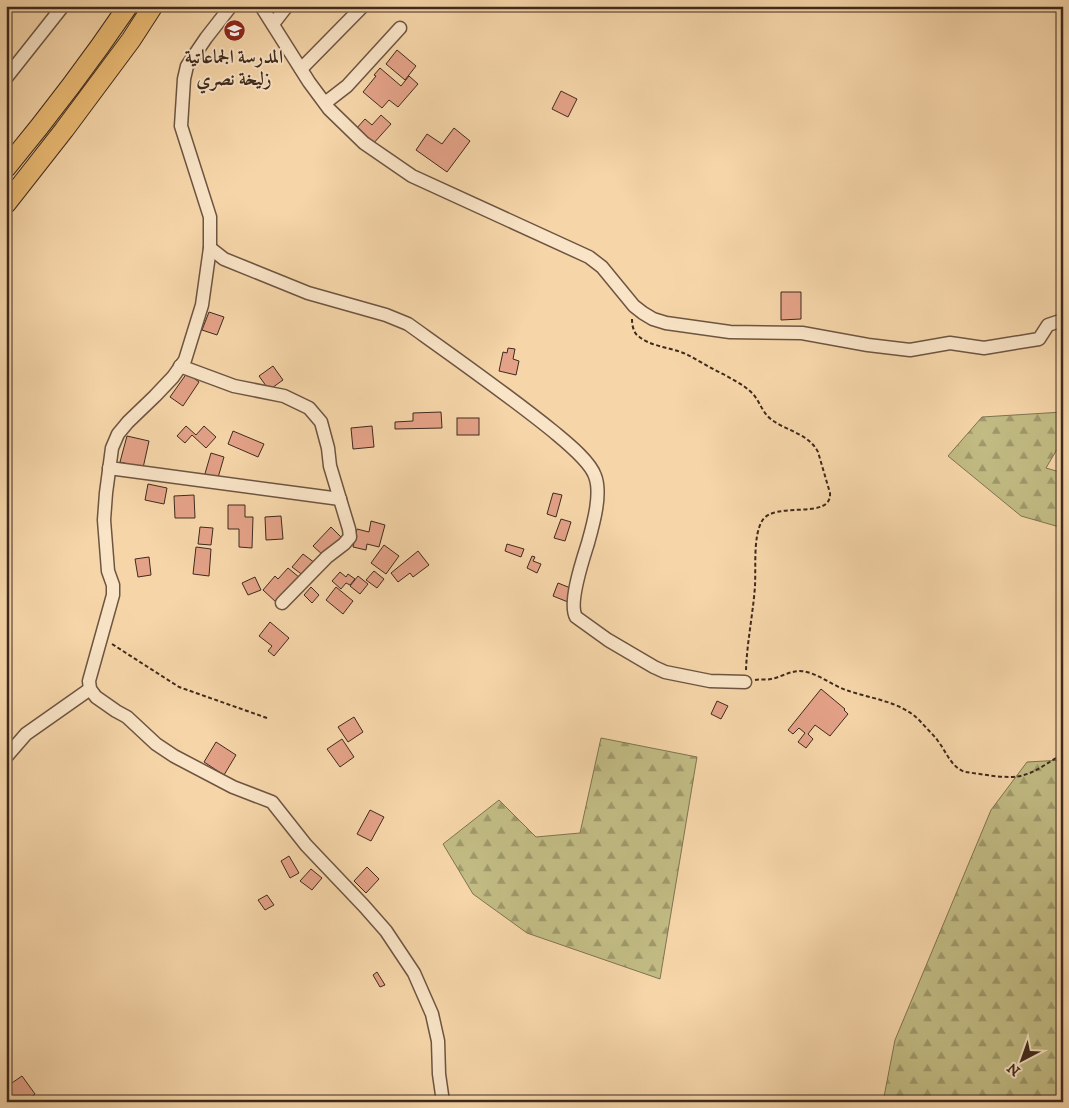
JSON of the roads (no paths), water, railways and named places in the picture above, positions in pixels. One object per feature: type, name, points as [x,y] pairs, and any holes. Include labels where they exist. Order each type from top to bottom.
[{"type":"highway","points":[[6,168],[36,133],[100,49],[128,6]]},
{"type":"highway","points":[[6,204],[131,40],[153,6]]},
{"type":"street","points":[[6,78],[63,6]]},
{"type":"street","points":[[231,6],[187,66],[184,79],[181,126],[210,217],[210,248],[202,304],[185,360],[173,377],[118,434],[112,448],[104,520],[108,571],[113,585],[113,595],[89,681],[90,689],[96,697],[127,717],[156,744],[174,756],[233,787],[272,802],[306,845],[364,906],[386,932],[414,973],[432,1014],[438,1040],[443,1102]]},
{"type":"street","points":[[261,6],[324,103],[364,143],[412,176],[589,257],[602,267],[634,306],[654,319],[666,323],[730,332],[802,333],[868,346],[910,350],[950,343],[984,348],[1039,339],[1048,325],[1063,320]]},
{"type":"street","points":[[273,24],[287,6]]},
{"type":"street","points":[[301,69],[363,6]]},
{"type":"street","points":[[324,103],[347,86],[400,28]]},
{"type":"street","points":[[210,248],[224,259],[308,293],[386,315],[408,324],[523,407],[566,442],[590,467],[596,480],[597,500],[594,520],[576,585],[573,608],[576,617],[608,640],[665,672],[710,681],[745,682]]},
{"type":"street","points":[[180,366],[234,386],[284,396],[309,408],[321,422],[328,448],[330,466],[350,537],[327,557],[282,603]]},
{"type":"street","points":[[109,468],[340,499]]},
{"type":"street","points":[[6,757],[26,734],[90,689]]},
{"type":"place","name":"المدرسة الجماعاتية زليخة نصري","points":[[234,30]]}]
